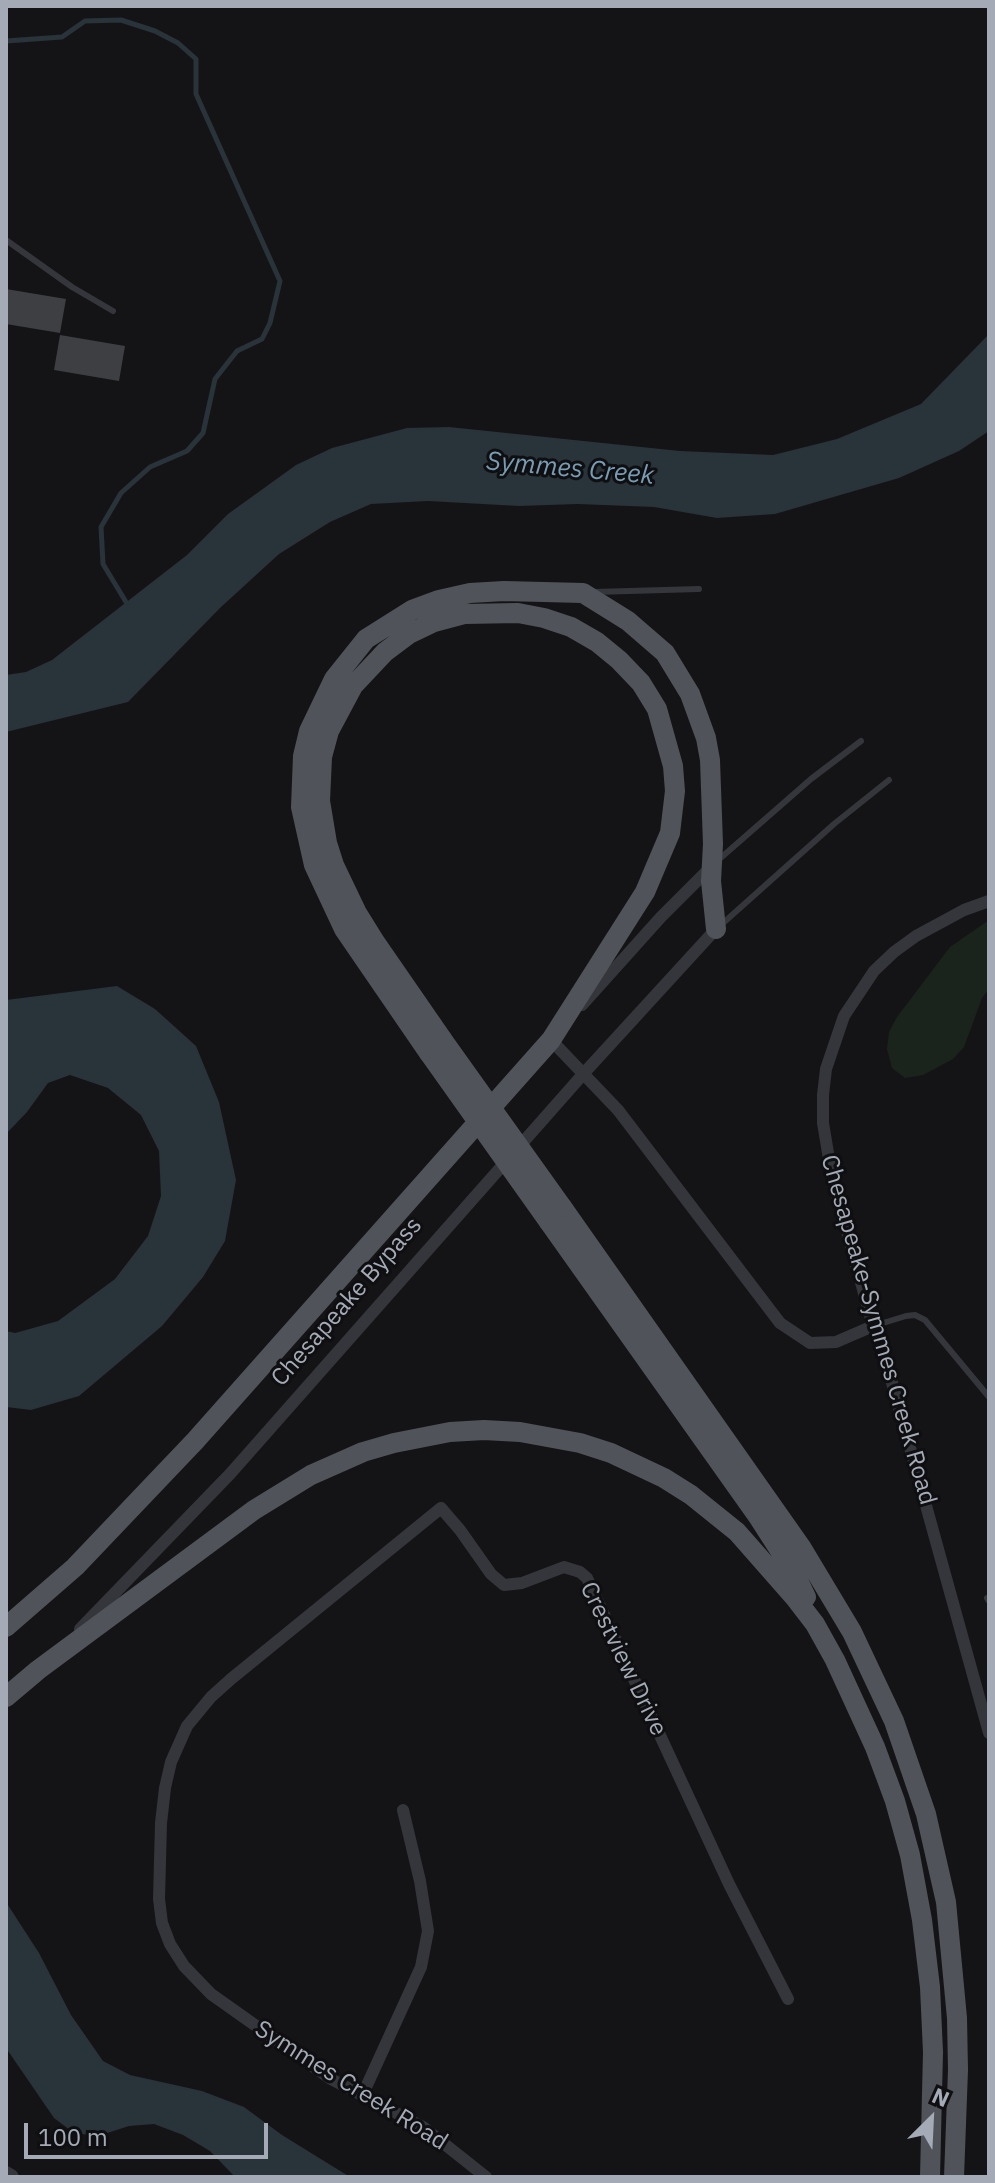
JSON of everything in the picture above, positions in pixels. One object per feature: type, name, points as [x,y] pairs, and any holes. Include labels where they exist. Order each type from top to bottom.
[{"type":"main road","points":[[716,929],[710,760],[706,738],[679,673],[656,645],[628,621],[583,593],[470,593],[412,610],[366,639],[347,660],[327,692],[309,731],[300,783],[306,837],[314,865],[344,929],[436,1046],[801,1547],[852,1632],[894,1721],[914,1773],[936,1852],[949,1927],[958,2070],[954,2177]]},
{"type":"main road","points":[[436,1046],[344,888],[330,854],[322,820],[321,768],[329,731],[339,707],[366,669],[409,634],[434,622],[464,614],[490,612],[544,618],[571,627],[619,660],[641,683],[657,709],[673,766],[673,814],[663,853],[632,914],[551,1040]]},
{"type":"main road","name":"Chesapeake Bypass","points":[[6,1627],[75,1567],[195,1441],[551,1040]]},
{"type":"main road","points":[[556,1214],[795,1574],[815,1624],[849,1688],[875,1747],[910,1855],[922,1920],[930,1987],[933,2052],[930,2177]]},
{"type":"main road","points":[[38,1670],[254,1510],[311,1475],[338,1462],[394,1443],[437,1434],[484,1430],[520,1432],[580,1443],[611,1453],[664,1478],[737,1532],[777,1575],[815,1624]]},
{"type":"main road","name":"Chesapeake Bypass","points":[[6,1697],[38,1670]]},
{"type":"street","name":"Chesapeake Bypass","points":[[551,1040],[661,917],[712,866]]},
{"type":"street","name":"Chesapeake-Symmes Creek Road","points":[[988,1725],[832,1177],[823,1123],[826,1069],[844,1016],[874,971],[916,936],[964,910],[989,901]]},
{"type":"street","name":"Chesapeake Bypass","points":[[38,1670],[131,1579],[230,1474],[585,1072],[716,929]]},
{"type":"street","points":[[551,1040],[585,1072],[627,1121],[780,1323],[810,1343],[836,1342],[873,1326]]},
{"type":"street","name":"Crestview Drive","points":[[161,1823],[165,1788],[178,1743],[187,1726],[211,1697],[441,1508],[491,1574],[504,1585],[522,1583],[564,1567],[587,1578],[729,1884],[788,1999]]},
{"type":"street","points":[[362,2096],[421,1967],[428,1931],[403,1810]]},
{"type":"street","name":"Symmes Creek Road","points":[[161,1823],[159,1899],[162,1923],[170,1944],[184,1966],[211,1994],[258,2030],[331,2079],[423,2127],[486,2177]]},
{"type":"lane","points":[[6,240],[72,287],[113,311]]},
{"type":"lane","points":[[583,593],[699,589]]},
{"type":"lane","points":[[712,866],[811,779],[861,741]]},
{"type":"lane","points":[[716,929],[834,824],[889,780]]},
{"type":"lane","points":[[873,1326],[906,1316],[915,1315],[925,1320],[989,1397]]},
{"type":"shaded area","points":[[989,920],[989,989],[982,998],[964,1047],[953,1059],[923,1075],[905,1078],[892,1068],[887,1049],[889,1032],[950,947]]},
{"type":"water","name":"Symmes Creek","points":[[989,334],[989,431],[959,451],[899,478],[775,514],[717,518],[654,507],[578,504],[519,506],[428,501],[371,504],[330,522],[279,554],[220,608],[128,702],[6,732],[6,675],[26,672],[52,660],[187,555],[228,514],[296,465],[332,448],[407,428],[449,427],[680,451],[773,455],[837,439],[921,404]]},
{"type":"water","points":[[117,986],[155,1009],[196,1046],[219,1102],[236,1180],[225,1241],[203,1277],[162,1326],[79,1396],[31,1410],[6,1407],[6,1331],[15,1333],[58,1321],[115,1279],[148,1236],[161,1196],[159,1151],[141,1115],[108,1088],[70,1075],[48,1083],[6,1134],[6,1000]]},
{"type":"water","points":[[6,1902],[39,1953],[71,2015],[103,2061],[130,2075],[202,2091],[244,2107],[282,2135],[350,2177],[235,2177],[210,2151],[183,2135],[154,2124],[129,2126],[98,2136],[74,2133],[54,2118],[6,2048]]},
{"type":"building","points":[[6,289],[66,299],[60,333],[6,324]]},
{"type":"building","points":[[60,335],[125,346],[119,381],[54,370]]},
{"type":"waterway","points":[[6,41],[62,37],[85,21],[121,20],[155,31],[178,43],[196,59],[196,94],[280,281],[270,323],[262,339],[237,351],[215,379],[203,433],[187,451],[150,467],[121,493],[101,527],[103,564],[129,607]]}]
